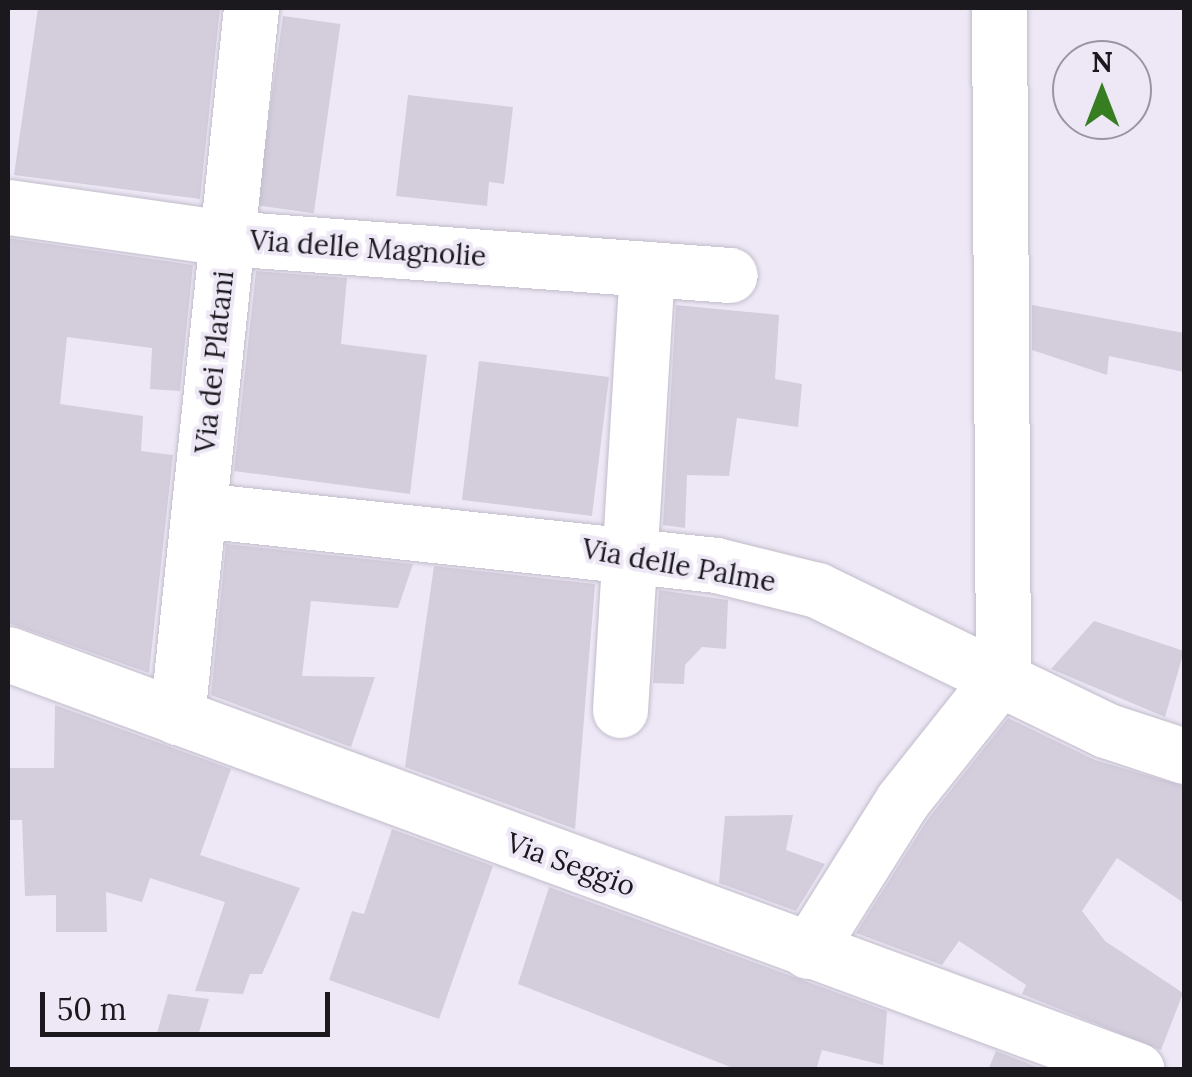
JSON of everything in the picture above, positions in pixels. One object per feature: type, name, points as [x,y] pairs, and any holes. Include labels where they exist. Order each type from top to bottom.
[{"type":"street","name":"Via dei Platani","points":[[177,717],[251,8]]},
{"type":"street","points":[[808,951],[902,801],[1003,674],[999,8]]},
{"type":"street","name":"Via delle Magnolie","points":[[8,207],[227,238],[730,274]]},
{"type":"street","points":[[620,710],[648,269]]},
{"type":"street","name":"Via delle Palme","points":[[199,510],[630,552],[818,590],[1003,674],[1105,730],[1184,756]]},
{"type":"street","name":"Via Seggio","points":[[8,654],[1136,1070]]},
{"type":"building","points":[[38,8],[220,8],[200,199],[14,175]]},
{"type":"building","points":[[283,16],[340,24],[314,213],[256,205]]},
{"type":"building","points":[[408,95],[513,107],[504,184],[489,182],[487,206],[396,196]]},
{"type":"building","points":[[8,238],[193,265],[180,391],[150,389],[152,348],[67,337],[60,404],[143,416],[141,451],[173,455],[149,673],[8,623]]},
{"type":"building","points":[[256,271],[347,278],[341,344],[427,355],[410,494],[234,471]]},
{"type":"building","points":[[676,305],[779,315],[775,379],[802,384],[798,427],[737,418],[729,476],[687,475],[685,528],[663,525]]},
{"type":"building","points":[[1032,305],[1184,333],[1184,372],[1109,356],[1107,375],[1032,350]]},
{"type":"building","points":[[479,361],[609,377],[592,516],[462,500]]},
{"type":"building","points":[[226,544],[413,564],[398,608],[311,601],[302,676],[375,677],[351,747],[211,695]]},
{"type":"building","points":[[434,566],[595,584],[575,829],[405,767]]},
{"type":"building","points":[[659,590],[728,600],[726,649],[702,647],[685,665],[684,684],[653,683]]},
{"type":"building","points":[[1094,621],[1184,651],[1165,717],[1051,669]]},
{"type":"building","points":[[55,705],[231,769],[200,855],[300,888],[262,974],[250,974],[243,994],[195,991],[225,902],[150,878],[142,902],[106,892],[107,932],[56,932],[56,895],[25,896],[22,820],[8,820],[8,768],[54,768]]},
{"type":"building","points":[[1008,718],[1095,760],[1184,786],[1184,903],[1117,858],[1082,911],[1105,941],[1183,993],[1161,1050],[1022,994],[1026,985],[959,941],[942,965],[856,933],[928,819]]},
{"type":"building","points":[[793,815],[786,850],[825,864],[796,911],[719,883],[725,816]]},
{"type":"building","points":[[392,829],[493,866],[439,1019],[329,980],[352,911],[364,914]]},
{"type":"building","points":[[549,887],[887,1011],[883,1065],[822,1050],[816,1070],[738,1070],[518,984]]},
{"type":"building","points":[[168,994],[209,999],[198,1036],[157,1033]]},
{"type":"building","points":[[996,1051],[1045,1070],[988,1070]]}]
